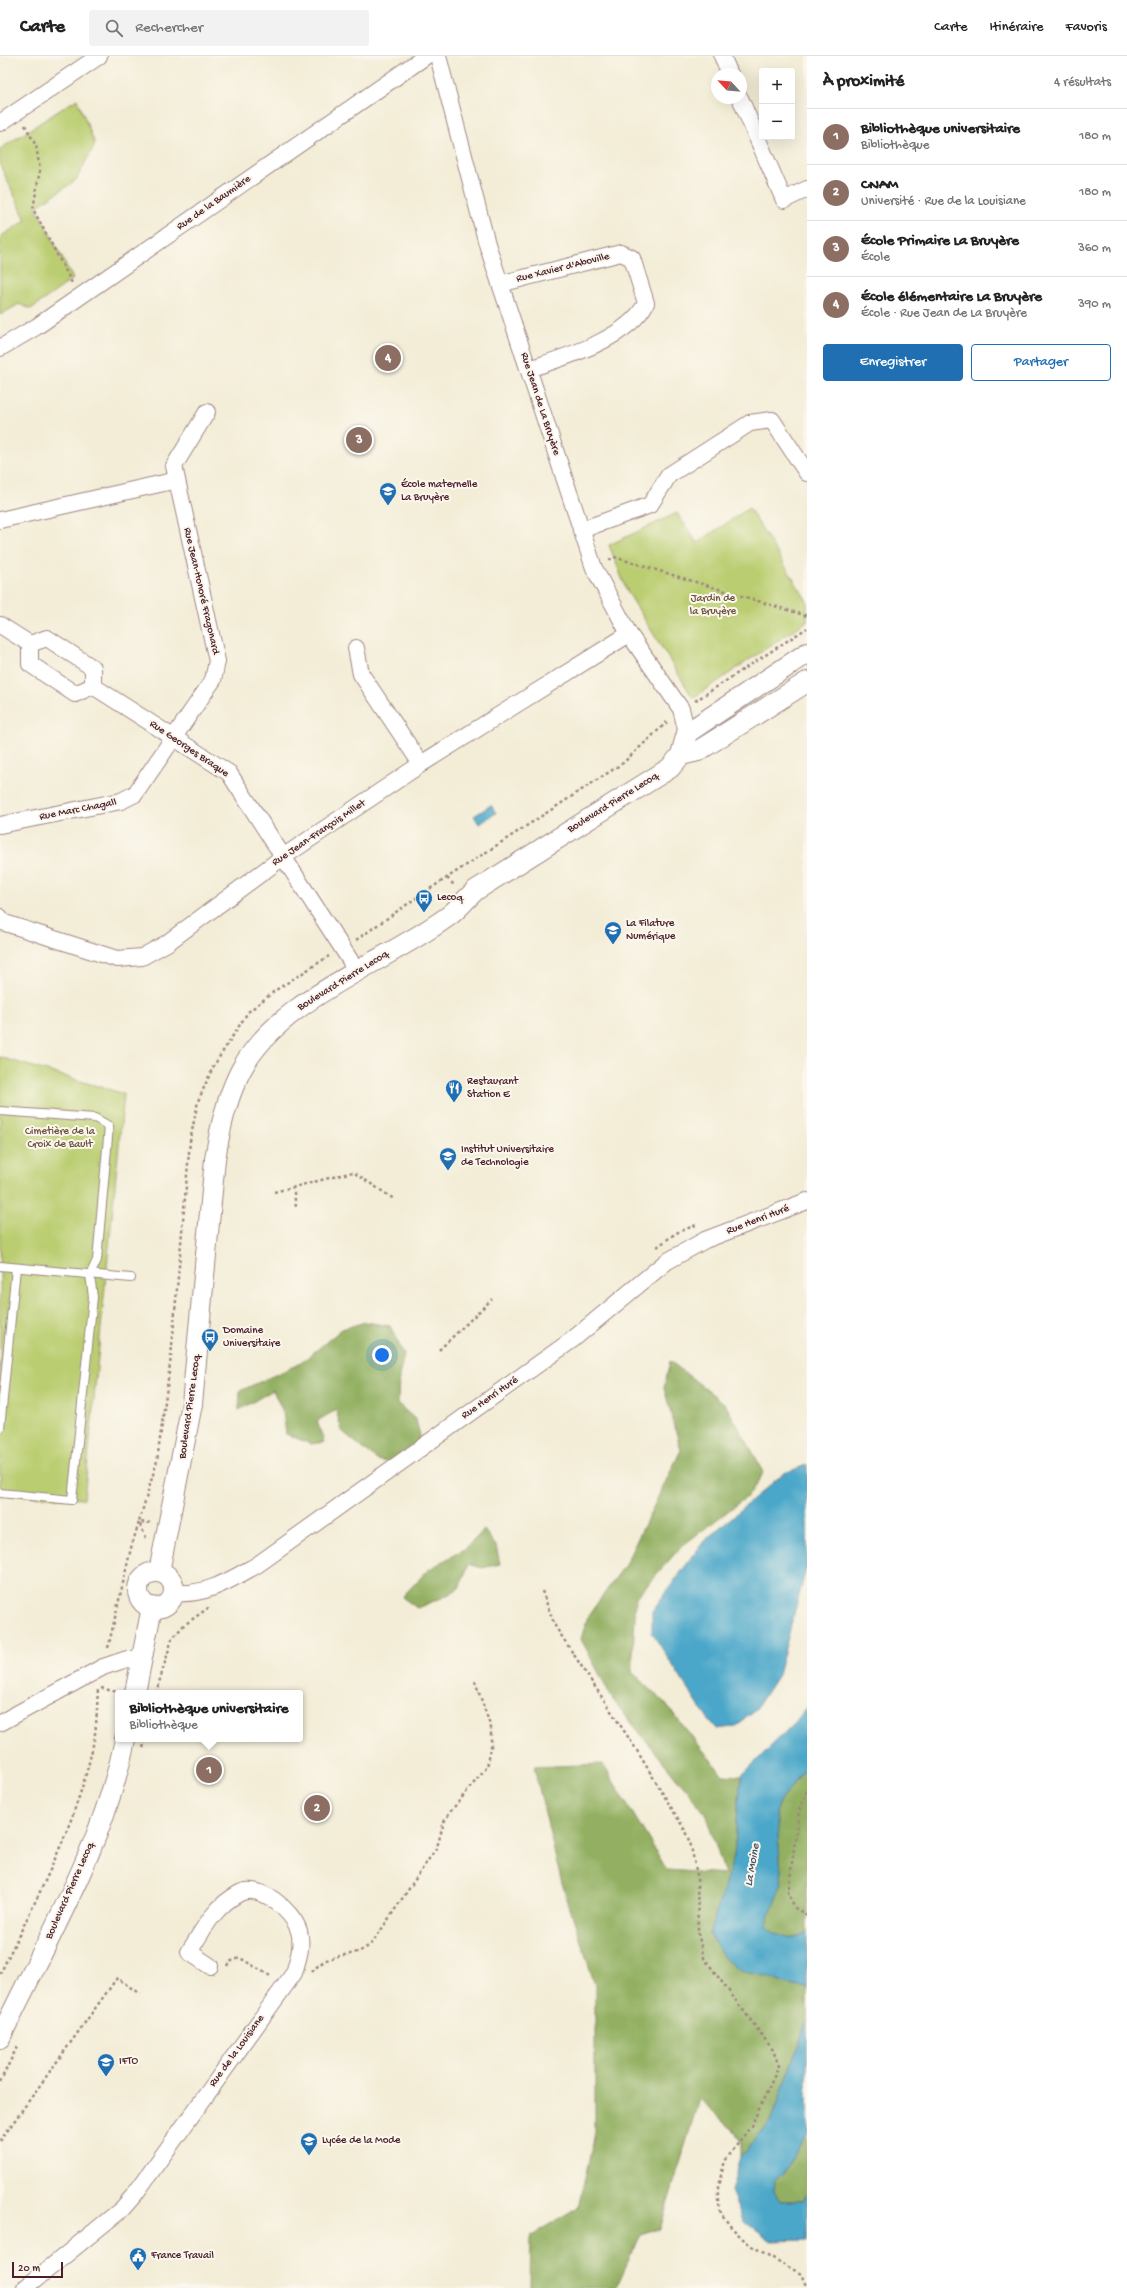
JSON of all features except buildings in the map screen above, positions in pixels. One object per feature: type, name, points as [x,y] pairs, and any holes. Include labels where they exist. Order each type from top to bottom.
[{"type":"street","points":[[0,123],[99,56]]},
{"type":"street","name":"Rue de la Baumière","points":[[0,348],[36,327],[78,296],[426,56]]},
{"type":"street","name":"Rue Jean de La Bruyère","points":[[438,56],[487,244],[594,568],[629,634],[681,710],[687,733]]},
{"type":"street","points":[[722,56],[727,68]]},
{"type":"street","points":[[743,104],[784,200],[807,189]]},
{"type":"street","name":"Rue Xavier d'Aboville","points":[[500,284],[621,253],[632,258],[646,303],[640,316],[629,325],[581,352],[529,369]]},
{"type":"street","name":"Rue Jean-Honoré Fragonard","points":[[175,739],[213,680],[217,661],[174,466],[207,412]]},
{"type":"street","points":[[581,530],[650,505],[669,475],[750,423],[772,420],[807,473]]},
{"type":"street","points":[[0,520],[176,480]]},
{"type":"street","points":[[0,624],[30,644]]},
{"type":"street","name":"Rue Jean-François Millet","points":[[0,917],[2,922],[117,959],[142,956],[167,944],[283,857],[421,764],[629,634]]},
{"type":"street","points":[[47,638],[94,668],[93,686],[75,694],[30,664],[30,644],[47,638]]},
{"type":"street","points":[[356,648],[361,674],[421,764]]},
{"type":"street","points":[[687,733],[807,653]]},
{"type":"street","points":[[681,755],[698,751],[807,682]]},
{"type":"street","name":"Rue Georges Braque","points":[[93,686],[229,773],[350,960],[355,973]]},
{"type":"street","name":"Boulevard Pierre Lecoq","points":[[159,1572],[165,1548],[192,1404],[215,1160],[220,1128],[228,1100],[240,1071],[255,1049],[275,1029],[302,1006],[450,915],[476,890],[670,768],[681,755],[687,733]]},
{"type":"street","name":"Rue Marc Chagall","points":[[0,826],[121,801],[135,794],[175,739]]},
{"type":"street","name":"Rue Henri Huré","points":[[174,1593],[196,1594],[210,1590],[257,1565],[572,1340],[666,1262],[705,1240],[807,1201]]},
{"type":"street","points":[[153,1572],[159,1572],[170,1577],[173,1582],[174,1593],[168,1603],[158,1608],[152,1607],[142,1600],[139,1589],[143,1578],[153,1572]]},
{"type":"street","points":[[136,1690],[152,1607]]},
{"type":"street","points":[[0,1723],[103,1667],[127,1659],[141,1660]]},
{"type":"street","name":"Boulevard Pierre Lecoq","points":[[0,2038],[79,1877],[104,1812],[124,1742]]},
{"type":"street","name":"Rue de la Louisiane","points":[[25,2288],[122,2209],[286,1985],[294,1973],[301,1951],[299,1932],[290,1914],[264,1894],[254,1890],[239,1893],[219,1908],[207,1922],[189,1952],[218,1966]]},
{"type":"lane","points":[[0,1111],[95,1118],[109,1126],[97,1260],[90,1275],[93,1297],[72,1500],[0,1493]]},
{"type":"lane","points":[[0,1266],[131,1278]]},
{"type":"lane","points":[[0,1428],[16,1268]]},
{"type":"path","points":[[18,111],[36,146],[40,170],[33,209],[78,296]]},
{"type":"path","points":[[594,568],[614,558],[807,616]]},
{"type":"path","points":[[0,1974],[55,1859],[72,1818],[94,1739],[98,1680],[103,1667],[139,1522],[157,1461],[170,1357],[190,1141],[198,1101],[213,1067],[248,1012],[276,990],[623,762],[681,710],[807,628]]},
{"type":"path","points":[[274,1192],[353,1172],[394,1199]]},
{"type":"path","points":[[293,1186],[296,1207]]},
{"type":"path","points":[[439,1350],[492,1299]]},
{"type":"path","points":[[139,1522],[169,1524]]},
{"type":"path","points":[[139,1522],[149,1544],[165,1548]]},
{"type":"path","points":[[157,1690],[159,1676],[172,1639],[183,1626],[214,1604],[210,1590]]},
{"type":"path","points":[[542,1591],[555,1626],[636,1749],[689,1836],[697,1875],[698,1933],[704,1958],[773,2050],[779,2066],[751,2126],[725,2161],[718,2186],[721,2213],[730,2226],[750,2245],[801,2274],[807,2288]]},
{"type":"path","points":[[310,1974],[319,1963],[330,1957],[348,1955],[364,1950],[373,1942],[437,1847],[444,1822],[450,1812],[487,1766],[492,1749],[491,1728],[475,1682]]},
{"type":"path","points":[[98,1688],[115,1692]]},
{"type":"path","points":[[807,1791],[799,1811],[788,1893],[795,1908],[807,1915]]},
{"type":"path","points":[[218,1966],[240,1958],[286,1985]]},
{"type":"path","points":[[0,2141],[117,1978],[140,1994]]},
{"type":"green space","points":[[77,99],[95,144],[76,180],[36,207],[73,279],[31,309],[19,304],[0,315],[0,237],[26,220],[0,165],[0,149]]},
{"type":"green space","name":"Jardin de la Bruyère","points":[[749,508],[807,601],[807,621],[693,698],[627,591],[609,545],[677,513],[697,543]]},
{"type":"green space","name":"Cimetière de la Croix de Bault","points":[[0,1057],[124,1094],[84,1499],[0,1494]]},
{"type":"green space","points":[[365,1322],[390,1326],[404,1355],[399,1376],[398,1404],[416,1420],[421,1440],[389,1462],[377,1460],[342,1431],[336,1410],[317,1421],[324,1442],[311,1444],[286,1434],[283,1412],[273,1390],[239,1410],[240,1391],[301,1363],[342,1329]]},
{"type":"green space","points":[[670,1361],[725,1404],[764,1472],[749,1495],[682,1546],[636,1597],[632,1672],[664,1702],[723,1775],[741,1776],[734,1856],[726,1884],[740,1971],[769,1977],[788,1985],[807,1988],[807,2021],[772,2119],[741,2158],[741,2145],[731,2127],[699,2099],[660,2229],[640,2235],[616,2288],[530,2288],[531,2236],[578,2208],[595,2133],[595,1985],[561,1880],[534,1767],[603,1764],[667,1870],[725,1874],[705,1813],[613,1700],[581,1639],[588,1616],[625,1565],[681,1450],[664,1388]]},
{"type":"green space","points":[[484,1530],[496,1546],[500,1564],[482,1568],[469,1564],[459,1588],[444,1597],[417,1608],[402,1597],[428,1570],[466,1548]]},
{"type":"green space","points":[[807,1767],[807,1934],[789,1938],[775,1934],[766,1925],[782,1883],[776,1812],[782,1798]]},
{"type":"green space","points":[[807,2135],[807,2194],[803,2201],[780,2201],[774,2192],[775,2180],[784,2173]]},
{"type":"water","points":[[491,805],[496,813],[479,824],[474,816]]},
{"type":"water","points":[[807,1465],[807,1565],[778,1675],[754,1712],[734,1727],[717,1729],[702,1711],[652,1633],[652,1611],[704,1541],[784,1473]]},
{"type":"water","name":"La Moine","points":[[807,1706],[807,1767],[782,1798],[776,1812],[782,1883],[766,1925],[775,1934],[784,1937],[789,1938],[807,1934],[807,1988],[788,1985],[769,1977],[740,1971],[724,1958],[709,1934],[734,1856],[741,1776],[797,1720]]},
{"type":"water","points":[[807,2021],[807,2135],[784,2173],[775,2180],[774,2192],[780,2201],[803,2201],[807,2194],[807,2240],[769,2241],[744,2222],[731,2191],[741,2158],[772,2119]]},
{"type":"place","name":"École élémentaire La Bruyère","points":[[388,358]]},
{"type":"place","name":"École Primaire La Bruyère","points":[[359,440]]},
{"type":"place","name":"École maternelle La Bruyère","points":[[388,506]]},
{"type":"place","name":"Lecoq","points":[[424,913]]},
{"type":"place","name":"La Filature Numérique","points":[[613,945]]},
{"type":"place","name":"Restaurant Station E","points":[[454,1103]]},
{"type":"place","name":"Institut Universitaire de Technologie","points":[[448,1171]]},
{"type":"place","name":"Domaine Universitaire","points":[[210,1352]]},
{"type":"place","name":"Bibliothèque universitaire","points":[[209,1770]]},
{"type":"place","name":"CNAM","points":[[317,1808]]},
{"type":"place","name":"IFTO","points":[[106,2077]]},
{"type":"place","name":"Lycée de la Mode","points":[[309,2156]]},
{"type":"place","name":"France Travail","points":[[138,2271]]}]
